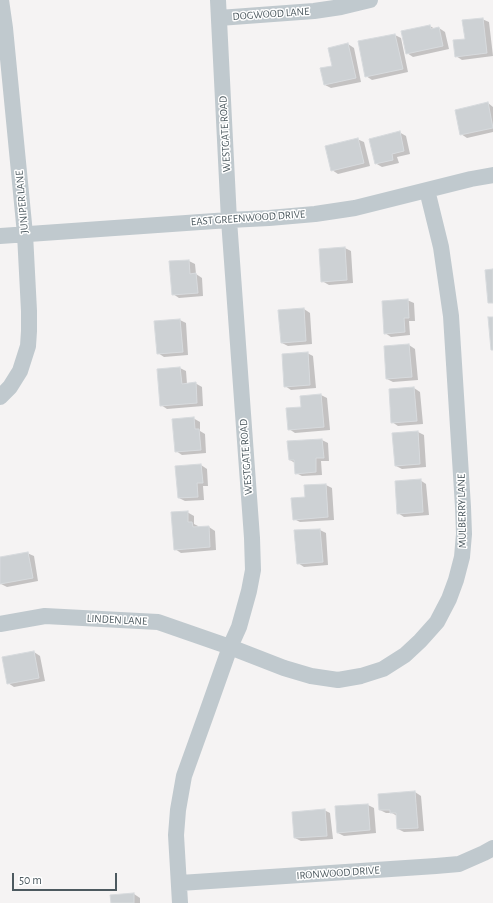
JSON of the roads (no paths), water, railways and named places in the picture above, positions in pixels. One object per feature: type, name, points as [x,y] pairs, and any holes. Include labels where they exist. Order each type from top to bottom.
[{"type":"street","name":"JUNIPER LANE","points":[[0,397],[10,387],[20,371],[28,346],[29,331],[25,234],[1,0]]},
{"type":"street","name":"WESTGATE ROAD","points":[[180,903],[176,835],[178,810],[184,776],[230,647],[239,627],[253,570],[229,220],[218,0]]},
{"type":"street","name":"DOGWOOD LANE","points":[[219,18],[314,11],[370,0]]},
{"type":"street","name":"EAST GREENWOOD DRIVE","points":[[0,236],[315,214],[349,209],[493,175]]},
{"type":"street","name":"MULBERRY LANE","points":[[230,647],[284,668],[311,676],[338,680],[361,676],[383,669],[405,655],[437,622],[449,599],[462,557],[464,507],[451,316],[441,247],[427,190]]},
{"type":"street","name":"LINDEN LANE","points":[[0,624],[46,616],[158,622],[230,647]]},
{"type":"street","name":"IRONWOOD DRIVE","points":[[180,883],[451,865],[459,864],[493,848]]}]
